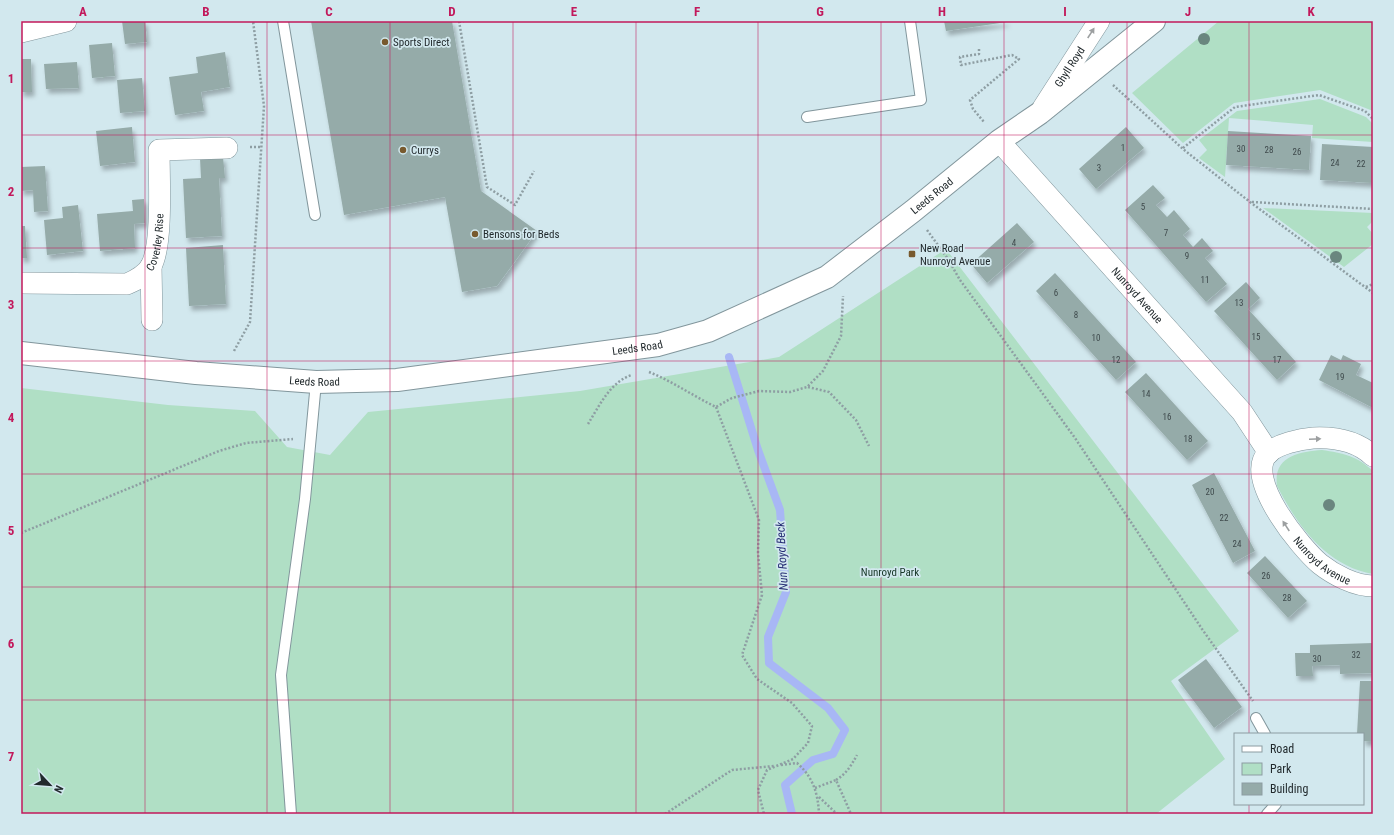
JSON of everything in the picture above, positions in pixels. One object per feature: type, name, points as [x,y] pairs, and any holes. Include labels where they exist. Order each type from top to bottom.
[{"type":"main road","name":"Leeds Road","points":[[21,353],[221,375],[316,382],[397,380],[658,344],[708,331],[827,277],[913,211],[1000,141],[1040,113],[1154,21]]},
{"type":"street","points":[[21,32],[66,21]]},
{"type":"street","name":"Ghyll Royd","points":[[1040,113],[1099,21]]},
{"type":"street","name":"Nunroyd Avenue","points":[[1000,141],[1242,412],[1269,453],[1264,460],[1262,471],[1266,488],[1276,510],[1291,534],[1306,552],[1338,575],[1357,583],[1373,586]]},
{"type":"street","name":"Coverley Rise","points":[[21,283],[127,284],[140,278],[151,266],[157,248],[159,150],[227,148]]},
{"type":"street","points":[[151,266],[152,320]]},
{"type":"street","points":[[1269,453],[1296,439],[1320,438],[1337,439],[1355,444],[1373,456]]},
{"type":"lane","points":[[283,21],[315,215]]},
{"type":"lane","points":[[807,117],[921,100],[910,21]]},
{"type":"lane","points":[[291,814],[281,675],[311,439],[316,382]]},
{"type":"lane","points":[[1256,718],[1264,733]]},
{"type":"lane","points":[[1267,814],[1275,805]]},
{"type":"path","points":[[221,375],[250,322],[264,106],[253,21]]},
{"type":"path","points":[[464,21],[459,22],[487,187],[515,205],[534,171]]},
{"type":"path","points":[[979,49],[979,54],[960,57],[961,65],[1012,55],[1019,59],[970,100],[973,109],[1000,141]]},
{"type":"path","points":[[1095,68],[1183,149],[1250,202],[1373,293]]},
{"type":"path","points":[[1183,149],[1235,106],[1319,95],[1365,111],[1373,119]]},
{"type":"path","points":[[1250,202],[1373,209]]},
{"type":"path","points":[[913,211],[948,259],[960,280],[1075,438],[1202,629],[1258,708],[1256,718]]},
{"type":"path","points":[[716,407],[732,398],[759,391],[790,392],[807,386],[823,371],[841,336],[844,264]]},
{"type":"path","points":[[1366,287],[1373,284]]},
{"type":"path","points":[[645,371],[668,380],[688,394],[716,407],[759,520],[758,553],[762,596],[742,655],[756,679],[792,703],[812,726],[808,743],[793,759],[767,770],[758,790],[764,814]]},
{"type":"path","points":[[588,424],[604,399],[623,378],[638,373]]},
{"type":"path","points":[[807,386],[829,392],[856,420],[869,446]]},
{"type":"path","points":[[21,533],[219,451],[246,443],[278,439],[311,439]]},
{"type":"path","points":[[815,788],[843,776],[857,756]]},
{"type":"path","points":[[665,814],[732,770],[797,763],[804,769],[815,788],[818,797],[819,814]]},
{"type":"path","points":[[836,780],[851,814]]},
{"type":"path","points":[[818,797],[837,814]]},
{"type":"green space","points":[[1219,21],[1373,21],[1373,111],[1320,90],[1234,103],[1183,143],[1132,93]]},
{"type":"green space","points":[[1320,99],[1366,117],[1373,124],[1373,142],[1312,138],[1313,125],[1229,118],[1225,177],[1199,158],[1207,150],[1199,140],[1237,111]]},
{"type":"green space","points":[[1263,208],[1373,213],[1373,221],[1367,227],[1373,234],[1373,244],[1344,267]]},
{"type":"green space","name":"Nunroyd Park","points":[[946,249],[1239,631],[1171,681],[1225,759],[1156,814],[21,814],[21,388],[168,405],[255,411],[287,447],[330,455],[368,412],[580,391],[779,357]]},
{"type":"green space","points":[[1322,450],[1337,452],[1349,456],[1361,462],[1373,471],[1373,574],[1356,570],[1341,562],[1327,553],[1315,542],[1294,515],[1277,486],[1279,468],[1283,462],[1297,454]]},
{"type":"building","points":[[122,21],[145,21],[147,42],[125,44]]},
{"type":"building","points":[[311,21],[452,21],[481,191],[537,231],[497,286],[462,292],[445,197],[344,215]]},
{"type":"building","points":[[944,21],[1007,21],[1007,22],[946,31]]},
{"type":"building","points":[[112,43],[115,76],[92,78],[89,45]]},
{"type":"building","points":[[225,52],[230,87],[201,92],[204,111],[175,115],[169,77],[198,73],[196,57]]},
{"type":"building","points":[[21,59],[31,59],[32,92],[21,92]]},
{"type":"building","points":[[77,62],[79,88],[46,89],[44,64]]},
{"type":"building","points":[[142,78],[145,111],[120,113],[117,80]]},
{"type":"building","points":[[132,127],[135,162],[100,166],[96,131]]},
{"type":"building","points":[[1126,127],[1144,148],[1096,189],[1079,169]]},
{"type":"building","points":[[1228,131],[1311,136],[1309,170],[1226,165]]},
{"type":"building","points":[[1322,144],[1373,147],[1373,183],[1320,180]]},
{"type":"building","points":[[223,157],[225,178],[219,178],[222,236],[186,238],[183,179],[201,178],[200,158]]},
{"type":"building","points":[[45,166],[48,211],[34,212],[33,190],[21,191],[21,167]]},
{"type":"building","points":[[1153,185],[1165,198],[1156,205],[1167,217],[1174,210],[1190,229],[1183,235],[1193,247],[1202,238],[1213,251],[1205,258],[1227,284],[1206,302],[1125,210]]},
{"type":"building","points":[[144,199],[145,223],[134,224],[135,248],[100,251],[97,214],[133,211],[132,200]]},
{"type":"building","points":[[78,205],[83,251],[47,255],[44,220],[63,218],[62,207]]},
{"type":"building","points":[[1017,223],[1034,242],[987,283],[971,264]]},
{"type":"building","points":[[21,226],[25,226],[27,258],[21,258]]},
{"type":"building","points":[[223,245],[226,304],[189,306],[186,248]]},
{"type":"building","points":[[1055,273],[1136,362],[1116,380],[1036,291]]},
{"type":"building","points":[[1246,282],[1260,298],[1248,309],[1296,362],[1277,380],[1214,311]]},
{"type":"building","points":[[1331,355],[1341,360],[1343,355],[1361,364],[1356,375],[1373,383],[1373,408],[1319,380]]},
{"type":"building","points":[[1146,373],[1208,441],[1187,460],[1125,392]]},
{"type":"building","points":[[1214,473],[1255,551],[1233,563],[1192,485]]},
{"type":"building","points":[[1265,556],[1307,601],[1288,618],[1247,573]]},
{"type":"building","points":[[1373,643],[1373,673],[1340,674],[1340,665],[1312,666],[1313,676],[1296,676],[1295,653],[1310,653],[1310,645]]},
{"type":"building","points":[[1206,659],[1242,707],[1214,728],[1178,680]]},
{"type":"building","points":[[1360,681],[1373,681],[1373,742],[1364,741],[1364,733],[1357,733]]},
{"type":"waterway","name":"Nun Royd Beck","points":[[729,357],[758,450],[780,510],[786,592],[768,637],[769,663],[828,708],[845,730],[833,754],[813,760],[785,785],[792,814]]},
{"type":"place","name":"Sports Direct","points":[[385,42]]},
{"type":"place","name":"Currys","points":[[403,150]]},
{"type":"place","name":"Bensons for Beds","points":[[475,234]]},
{"type":"place","name":"New Road Nunroyd Avenue","points":[[912,254]]}]
